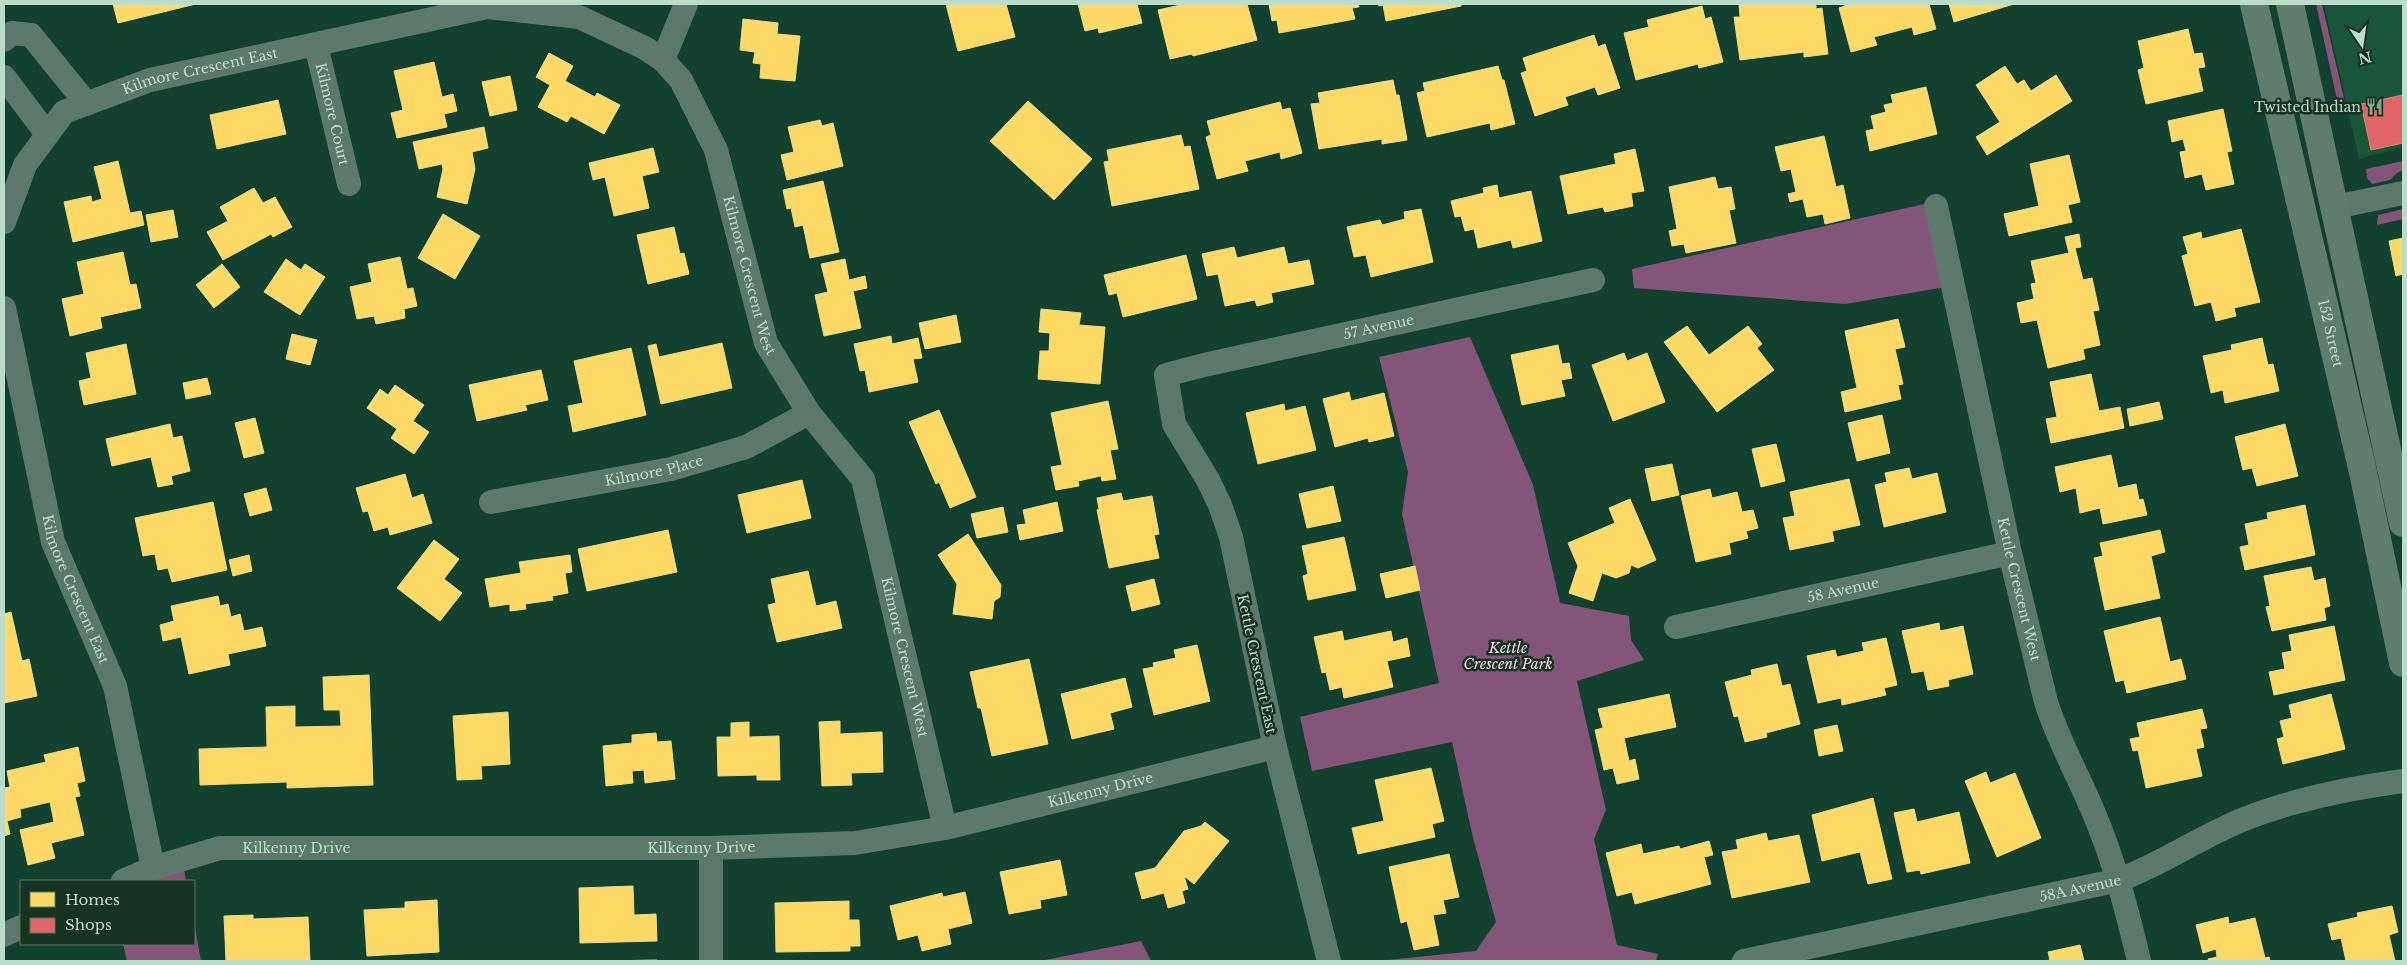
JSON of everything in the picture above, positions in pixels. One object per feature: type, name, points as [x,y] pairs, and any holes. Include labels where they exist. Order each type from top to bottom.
[{"type":"main road","name":"152 Street","points":[[2254,4],[2363,472],[2403,663]]},
{"type":"main road","points":[[2290,4],[2403,524]]},
{"type":"main road","points":[[2289,158],[2320,205],[2324,208],[2335,207]]},
{"type":"street","points":[[663,60],[686,4]]},
{"type":"street","name":"Kilmore Crescent West","points":[[316,45],[487,7],[579,17],[644,48],[663,60],[681,80],[716,150],[766,343],[809,413],[863,479],[946,828]]},
{"type":"street","points":[[4,40],[12,33],[30,36],[87,104]]},
{"type":"street","name":"Kilmore Crescent East","points":[[4,222],[24,165],[64,112],[150,80],[316,45]]},
{"type":"street","name":"Kilmore Court","points":[[316,45],[349,184]]},
{"type":"street","points":[[4,77],[48,134]]},
{"type":"street","points":[[2335,207],[2403,193]]},
{"type":"street","name":"Kettle Crescent West","points":[[1936,206],[2010,553],[2053,723],[2094,812],[2119,880],[2139,961]]},
{"type":"street","name":"57 Avenue","points":[[1166,375],[1592,280]]},
{"type":"street","name":"Kilmore Crescent East","points":[[4,308],[53,542],[115,686],[153,868]]},
{"type":"street","name":"Kettle Crescent East","points":[[1166,375],[1174,424],[1208,480],[1220,505],[1231,537],[1274,747],[1329,961]]},
{"type":"street","name":"Kilmore Place","points":[[491,502],[671,469],[746,447],[809,413]]},
{"type":"street","name":"58 Avenue","points":[[1676,628],[2010,553]]},
{"type":"street","name":"Kilkenny Drive","points":[[126,880],[153,868],[220,848],[711,848],[855,843],[946,828],[1274,747]]},
{"type":"street","name":"58A Avenue","points":[[1744,961],[2119,880],[2161,863],[2219,830],[2268,811],[2332,794],[2403,781]]},
{"type":"street","points":[[711,848],[711,961]]},
{"type":"street","points":[[4,935],[20,927]]},
{"type":"shaded area","points":[[2324,4],[2403,4],[2403,147],[2359,159]]},
{"type":"green space","points":[[2316,4],[2322,4],[2345,103],[2338,104]]},
{"type":"green space","points":[[2403,161],[2403,170],[2390,180],[2372,184],[2367,178],[2366,169]]},
{"type":"green space","points":[[1929,203],[1946,287],[1845,304],[1634,288],[1632,269]]},
{"type":"green space","points":[[2403,209],[2403,219],[2377,225],[2378,215]]},
{"type":"green space","name":"Kettle Crescent Park","points":[[1470,337],[1533,485],[1560,603],[1629,616],[1631,640],[1644,660],[1577,681],[1606,810],[1594,839],[1617,945],[1658,954],[1656,961],[1377,961],[1476,951],[1496,922],[1473,838],[1452,742],[1312,771],[1300,717],[1439,683],[1402,514],[1408,472],[1379,357]]},
{"type":"green space","points":[[184,868],[186,880],[142,880]]},
{"type":"green space","points":[[195,928],[201,961],[127,961],[123,945],[195,945]]},
{"type":"green space","points":[[1141,941],[1151,961],[1040,961]]},
{"type":"building: Homes","points":[[113,4],[196,4],[118,23]]},
{"type":"building: Homes","points":[[946,4],[1006,4],[1015,37],[958,51]]},
{"type":"building: Homes","points":[[1078,4],[1137,4],[1142,23],[1099,33],[1098,28],[1085,31]]},
{"type":"building: Homes","points":[[1185,4],[1247,4],[1257,40],[1193,56],[1192,54],[1170,59],[1158,10]]},
{"type":"building: Homes","points":[[1269,4],[1358,4],[1359,7],[1352,8],[1355,19],[1279,33],[1277,20],[1272,21]]},
{"type":"building: Homes","points":[[1378,4],[1461,4],[1461,6],[1386,21],[1383,5],[1379,6]]},
{"type":"building: Homes","points":[[1816,4],[1816,9],[1822,8],[1828,54],[1804,57],[1804,52],[1740,60],[1734,17],[1740,17],[1739,5]]},
{"type":"building: Homes","points":[[1844,4],[1929,4],[1936,29],[1914,35],[1912,27],[1874,37],[1877,45],[1851,52],[1839,8],[1845,6]]},
{"type":"building: Homes","points":[[1949,4],[2014,4],[1954,22]]},
{"type":"building: Homes","points":[[1702,6],[1705,19],[1711,17],[1723,62],[1699,68],[1698,64],[1636,80],[1624,33],[1649,27],[1647,20]]},
{"type":"building: Homes","points":[[743,19],[778,23],[777,34],[800,36],[795,81],[760,78],[761,64],[753,63],[755,52],[740,50]]},
{"type":"building: Homes","points":[[2188,29],[2194,54],[2202,53],[2205,67],[2198,68],[2203,91],[2146,104],[2138,70],[2144,68],[2138,41]]},
{"type":"building: Homes","points":[[1594,35],[1598,47],[1605,44],[1620,88],[1598,95],[1595,87],[1565,97],[1568,105],[1535,116],[1521,73],[1527,71],[1523,58]]},
{"type":"building: Homes","points":[[549,53],[573,66],[565,81],[595,97],[597,93],[620,105],[604,134],[571,116],[567,122],[538,107],[550,85],[536,77]]},
{"type":"building: Homes","points":[[434,62],[442,97],[453,94],[457,111],[444,114],[447,127],[397,138],[391,113],[403,110],[394,71]]},
{"type":"building: Homes","points":[[1498,66],[1502,80],[1504,80],[1515,124],[1491,130],[1490,123],[1427,137],[1417,93],[1425,91],[1423,83]]},
{"type":"building: Homes","points":[[2005,66],[2017,84],[2024,80],[2031,91],[2056,75],[2072,101],[1987,155],[1976,137],[2000,122],[1976,85]]},
{"type":"building: Homes","points":[[510,76],[517,110],[490,116],[482,82]]},
{"type":"building: Homes","points":[[1393,80],[1396,95],[1399,95],[1407,140],[1382,144],[1382,139],[1319,149],[1311,104],[1320,103],[1318,93]]},
{"type":"building: Homes","points":[[1926,87],[1937,134],[1870,151],[1866,131],[1874,129],[1871,116],[1886,112],[1884,105],[1893,103],[1891,95]]},
{"type":"building: Homes","points":[[278,100],[286,134],[217,149],[210,115]]},
{"type":"building: Homes","points":[[1028,101],[1092,159],[1054,200],[990,141]]},
{"type":"building: Homes","points":[[1280,102],[1282,110],[1290,108],[1302,153],[1281,159],[1280,152],[1245,161],[1248,171],[1217,179],[1206,137],[1211,135],[1207,121]]},
{"type":"building: Homes","points":[[2223,109],[2232,151],[2227,152],[2234,184],[2206,190],[2202,174],[2185,178],[2180,152],[2186,151],[2183,139],[2172,142],[2168,121]]},
{"type":"building: Homes","points":[[820,120],[822,126],[833,123],[843,166],[787,180],[781,155],[794,152],[788,127]]},
{"type":"building: Homes","points":[[484,127],[488,148],[472,152],[475,169],[467,204],[437,197],[443,169],[442,164],[419,169],[413,142]]},
{"type":"building: Homes","points":[[1181,135],[1184,147],[1190,146],[1199,189],[1112,206],[1104,162],[1109,161],[1107,150]]},
{"type":"building: Homes","points":[[1824,136],[1836,187],[1843,185],[1850,218],[1825,224],[1823,214],[1807,217],[1803,199],[1790,202],[1788,194],[1796,192],[1791,169],[1781,171],[1775,147]]},
{"type":"building: Homes","points":[[653,148],[659,172],[642,176],[649,208],[614,216],[605,177],[593,180],[589,163]]},
{"type":"building: Homes","points":[[1635,149],[1644,191],[1631,193],[1633,206],[1605,212],[1603,207],[1568,214],[1560,176],[1616,164],[1614,154]]},
{"type":"building: Homes","points":[[2069,155],[2080,202],[2068,205],[2072,222],[2009,236],[2004,214],[2039,206],[2030,164]]},
{"type":"building: Homes","points":[[118,161],[130,213],[141,211],[144,225],[73,242],[64,202],[91,196],[92,202],[102,199],[94,167]]},
{"type":"building: Homes","points":[[1715,177],[1718,189],[1731,187],[1735,209],[1729,210],[1736,243],[1686,253],[1684,244],[1672,246],[1669,231],[1677,229],[1669,187]]},
{"type":"building: Homes","points":[[823,181],[839,252],[810,258],[803,225],[795,227],[791,208],[787,209],[783,190]]},
{"type":"building: Homes","points":[[1497,185],[1499,198],[1531,191],[1542,241],[1513,248],[1511,240],[1478,248],[1474,229],[1465,231],[1461,216],[1455,217],[1451,201],[1484,193],[1483,188]]},
{"type":"building: Homes","points":[[254,188],[263,203],[275,197],[292,227],[273,237],[271,234],[223,260],[207,232],[228,221],[220,207]]},
{"type":"building: Homes","points":[[1421,209],[1433,262],[1371,277],[1366,255],[1354,257],[1347,227],[1380,220],[1382,225],[1405,219],[1404,212]]},
{"type":"building: Homes","points":[[173,210],[178,237],[151,242],[146,215]]},
{"type":"building: Homes","points":[[443,214],[480,236],[455,279],[418,258]]},
{"type":"building: Homes","points":[[674,227],[680,254],[684,253],[689,274],[648,284],[637,235]]},
{"type":"building: Homes","points":[[2241,229],[2260,302],[2234,308],[2236,316],[2216,321],[2211,302],[2195,306],[2182,256],[2188,254],[2183,237],[2201,232],[2202,239]]},
{"type":"building: Homes","points":[[2079,234],[2081,247],[2075,248],[2083,280],[2092,278],[2099,310],[2093,311],[2100,345],[2083,349],[2085,359],[2048,368],[2037,320],[2021,323],[2017,303],[2034,299],[2031,284],[2036,283],[2031,261],[2069,253],[2065,237]]},
{"type":"building: Homes","points":[[2403,238],[2403,274],[2396,276],[2389,241]]},
{"type":"building: Homes","points":[[1234,247],[1237,258],[1284,247],[1288,264],[1309,260],[1314,284],[1271,293],[1273,302],[1257,306],[1255,300],[1225,306],[1218,274],[1207,276],[1202,254]]},
{"type":"building: Homes","points":[[123,252],[130,285],[136,284],[141,308],[100,317],[102,328],[70,336],[62,299],[84,294],[77,262]]},
{"type":"building: Homes","points":[[1186,255],[1197,299],[1123,317],[1117,293],[1109,295],[1104,275]]},
{"type":"building: Homes","points":[[400,257],[407,289],[413,288],[417,306],[404,309],[405,318],[376,324],[374,316],[357,319],[350,287],[372,282],[368,264]]},
{"type":"building: Homes","points":[[286,259],[301,270],[305,264],[325,277],[300,315],[264,292]]},
{"type":"building: Homes","points":[[845,259],[849,280],[865,276],[867,288],[853,291],[861,328],[824,336],[815,295],[828,292],[821,264]]},
{"type":"building: Homes","points":[[222,264],[240,287],[214,308],[196,285]]},
{"type":"building: Homes","points":[[1041,309],[1081,313],[1079,325],[1105,327],[1100,384],[1038,379],[1040,351],[1049,351],[1050,333],[1039,332]]},
{"type":"building: Homes","points":[[956,315],[961,342],[925,349],[919,323]]},
{"type":"building: Homes","points":[[1898,319],[1905,347],[1895,349],[1903,384],[1898,385],[1901,399],[1845,412],[1841,392],[1857,388],[1845,331]]},
{"type":"building: Homes","points":[[1687,326],[1709,355],[1748,326],[1762,344],[1757,348],[1774,370],[1717,412],[1664,342]]},
{"type":"building: Homes","points":[[292,334],[317,340],[310,365],[286,359]]},
{"type":"building: Homes","points":[[891,336],[892,344],[918,338],[922,358],[913,359],[918,382],[869,392],[865,370],[860,371],[854,344]]},
{"type":"building: Homes","points":[[2262,338],[2268,365],[2273,364],[2279,391],[2225,403],[2223,390],[2211,393],[2203,356],[2232,350],[2231,345]]},
{"type":"building: Homes","points":[[722,343],[732,388],[661,404],[648,346],[656,344],[659,357]]},
{"type":"building: Homes","points":[[126,344],[136,394],[84,405],[79,381],[91,378],[86,353]]},
{"type":"building: Homes","points":[[1558,345],[1562,364],[1569,363],[1572,378],[1561,380],[1565,396],[1522,405],[1511,355]]},
{"type":"building: Homes","points":[[631,348],[646,415],[573,432],[568,406],[583,403],[574,361]]},
{"type":"building: Homes","points":[[1624,353],[1627,361],[1647,353],[1665,402],[1613,421],[1592,365]]},
{"type":"building: Homes","points":[[541,370],[548,400],[525,405],[527,410],[477,421],[469,385]]},
{"type":"building: Homes","points":[[2091,374],[2099,411],[2120,407],[2124,428],[2051,443],[2046,419],[2057,417],[2050,382]]},
{"type":"building: Homes","points":[[207,378],[211,394],[186,399],[183,383]]},
{"type":"building: Homes","points":[[395,385],[424,405],[413,421],[429,432],[414,454],[391,438],[397,429],[367,408],[380,389],[388,395]]},
{"type":"building: Homes","points":[[1349,392],[1351,401],[1384,393],[1394,436],[1369,442],[1368,438],[1335,447],[1323,399]]},
{"type":"building: Homes","points":[[1108,401],[1118,449],[1110,450],[1116,479],[1102,481],[1101,476],[1078,481],[1079,486],[1056,490],[1051,467],[1062,465],[1051,413]]},
{"type":"building: Homes","points":[[2159,402],[2163,419],[2130,426],[2127,409]]},
{"type":"building: Homes","points":[[1284,404],[1285,411],[1305,406],[1316,450],[1258,464],[1246,413]]},
{"type":"building: Homes","points":[[939,410],[976,497],[950,508],[939,482],[936,484],[909,422]]},
{"type":"building: Homes","points":[[1882,415],[1890,453],[1857,461],[1848,423]]},
{"type":"building: Homes","points":[[255,418],[264,453],[244,458],[235,423]]},
{"type":"building: Homes","points":[[170,424],[173,438],[182,436],[190,471],[171,476],[173,484],[158,487],[151,457],[112,466],[106,439]]},
{"type":"building: Homes","points":[[2285,424],[2298,476],[2257,486],[2252,468],[2243,470],[2235,437]]},
{"type":"building: Homes","points":[[1776,444],[1785,481],[1761,487],[1752,449]]},
{"type":"building: Homes","points":[[2111,455],[2118,488],[2136,484],[2139,500],[2143,499],[2147,515],[2103,524],[2100,508],[2080,513],[2076,488],[2060,492],[2055,467]]},
{"type":"building: Homes","points":[[1672,464],[1679,495],[1652,501],[1645,469]]},
{"type":"building: Homes","points":[[1909,468],[1912,479],[1937,473],[1946,512],[1884,527],[1875,485],[1887,482],[1885,473]]},
{"type":"building: Homes","points":[[405,474],[412,498],[423,494],[432,523],[390,535],[388,527],[374,531],[368,511],[363,512],[356,488]]},
{"type":"building: Homes","points":[[1849,479],[1860,525],[1832,531],[1834,541],[1790,550],[1783,518],[1795,516],[1790,492]]},
{"type":"building: Homes","points":[[802,480],[811,518],[747,533],[738,495]]},
{"type":"building: Homes","points":[[1333,486],[1341,521],[1307,528],[1299,494]]},
{"type":"building: Homes","points":[[266,488],[272,510],[250,516],[244,494]]},
{"type":"building: Homes","points":[[1710,489],[1712,498],[1737,492],[1742,512],[1753,510],[1758,528],[1746,531],[1748,538],[1729,543],[1731,554],[1696,562],[1681,496]]},
{"type":"building: Homes","points":[[1121,493],[1123,501],[1152,496],[1159,534],[1154,535],[1159,558],[1109,568],[1097,510],[1099,509],[1097,498]]},
{"type":"building: Homes","points":[[1630,499],[1656,560],[1638,568],[1631,565],[1629,573],[1616,578],[1602,573],[1593,601],[1569,593],[1578,566],[1568,543],[1615,523],[1609,508]]},
{"type":"building: Homes","points":[[213,502],[227,570],[172,582],[168,568],[158,570],[155,554],[143,556],[135,518]]},
{"type":"building: Homes","points":[[1057,502],[1063,531],[1020,540],[1017,525],[1026,524],[1023,510]]},
{"type":"building: Homes","points":[[2305,505],[2315,555],[2245,570],[2240,547],[2249,545],[2245,524],[2268,519],[2267,513]]},
{"type":"building: Homes","points":[[1003,507],[1008,532],[977,538],[971,514]]},
{"type":"building: Homes","points":[[668,530],[677,572],[587,591],[578,549]]},
{"type":"building: Homes","points":[[2160,530],[2165,552],[2151,556],[2160,598],[2105,610],[2094,558],[2103,556],[2100,543]]},
{"type":"building: Homes","points":[[968,534],[1001,585],[1000,597],[994,601],[992,619],[953,614],[957,584],[938,555]]},
{"type":"building: Homes","points":[[1344,537],[1356,590],[1308,600],[1303,576],[1308,574],[1302,546]]},
{"type":"building: Homes","points":[[434,540],[459,559],[444,579],[462,593],[440,621],[397,588]]},
{"type":"building: Homes","points":[[249,555],[252,571],[233,576],[229,560]]},
{"type":"building: Homes","points":[[570,555],[572,572],[565,573],[568,593],[552,596],[553,600],[525,604],[526,609],[510,611],[510,604],[490,607],[485,579],[521,573],[519,562]]},
{"type":"building: Homes","points":[[1415,566],[1420,590],[1386,598],[1380,574]]},
{"type":"building: Homes","points":[[2311,567],[2314,581],[2325,578],[2330,606],[2324,608],[2326,620],[2272,631],[2266,607],[2270,606],[2264,576]]},
{"type":"building: Homes","points":[[808,571],[816,606],[836,601],[842,628],[777,642],[768,605],[776,603],[771,579]]},
{"type":"building: Homes","points":[[1154,579],[1160,604],[1132,611],[1126,586]]},
{"type":"building: Homes","points":[[218,596],[220,606],[228,604],[231,617],[240,614],[244,631],[262,627],[266,646],[228,654],[230,665],[189,674],[181,637],[163,641],[160,625],[174,621],[171,606]]},
{"type":"building: Homes","points":[[11,612],[22,661],[29,659],[37,696],[4,703],[4,614]]},
{"type":"building: Homes","points":[[2160,617],[2170,662],[2181,659],[2186,679],[2127,693],[2124,680],[2116,682],[2104,631]]},
{"type":"building: Homes","points":[[1939,623],[1940,631],[1963,626],[1973,674],[1948,680],[1949,686],[1928,690],[1924,671],[1912,673],[1902,631]]},
{"type":"building: Homes","points":[[2334,626],[2345,680],[2274,695],[2269,672],[2285,669],[2282,653],[2292,651],[2289,635]]},
{"type":"building: Homes","points":[[1342,631],[1344,641],[1391,631],[1393,642],[1407,638],[1410,656],[1387,661],[1393,687],[1344,698],[1342,687],[1330,690],[1326,672],[1322,673],[1314,637]]},
{"type":"building: Homes","points":[[1886,638],[1897,685],[1884,688],[1886,695],[1842,705],[1841,698],[1818,703],[1807,656],[1835,650],[1837,657],[1864,651],[1862,643]]},
{"type":"building: Homes","points":[[1197,645],[1210,701],[1154,715],[1143,669],[1154,667],[1153,663],[1176,658],[1174,650]]},
{"type":"building: Homes","points":[[1029,659],[1048,744],[992,756],[981,708],[978,708],[970,672]]},
{"type":"building: Homes","points":[[1777,664],[1782,686],[1790,684],[1800,724],[1766,733],[1767,737],[1745,742],[1738,716],[1734,717],[1725,682],[1752,675],[1751,670]]},
{"type":"building: Homes","points":[[369,675],[373,785],[287,788],[287,782],[200,785],[199,749],[267,747],[266,707],[295,706],[295,727],[341,726],[340,710],[324,710],[323,677]]},
{"type":"building: Homes","points":[[1125,678],[1132,707],[1110,713],[1114,729],[1072,739],[1061,694]]},
{"type":"building: Homes","points":[[1669,694],[1676,727],[1624,738],[1629,761],[1635,759],[1639,779],[1617,784],[1613,768],[1604,770],[1595,730],[1603,728],[1598,709]]},
{"type":"building: Homes","points":[[2331,694],[2345,749],[2283,764],[2277,739],[2284,737],[2280,721],[2292,718],[2289,705]]},
{"type":"building: Homes","points":[[2202,709],[2207,728],[2200,729],[2204,747],[2196,749],[2202,776],[2146,788],[2138,750],[2133,751],[2130,739],[2140,737],[2137,723]]},
{"type":"building: Homes","points":[[508,712],[510,764],[481,766],[482,779],[457,780],[453,716]]},
{"type":"building: Homes","points":[[840,721],[840,734],[882,732],[883,772],[851,773],[852,785],[822,786],[819,722]]},
{"type":"building: Homes","points":[[749,722],[749,737],[779,736],[780,780],[757,780],[757,775],[718,776],[717,737],[731,737],[731,723]]},
{"type":"building: Homes","points":[[1837,725],[1843,751],[1819,756],[1814,730]]},
{"type":"building: Homes","points":[[656,733],[657,742],[671,741],[675,779],[645,783],[644,770],[632,771],[633,783],[606,786],[603,746],[632,743],[632,735]]},
{"type":"building: Homes","points":[[78,747],[85,781],[77,783],[80,796],[75,797],[84,835],[51,843],[55,858],[28,865],[20,830],[54,822],[50,802],[20,809],[21,817],[7,821],[10,834],[4,836],[4,788],[10,787],[7,771],[46,762],[44,755]]},
{"type":"building: Homes","points":[[1431,768],[1444,821],[1432,824],[1435,837],[1358,854],[1352,828],[1384,821],[1375,780]]},
{"type":"building: Homes","points":[[1986,772],[1990,783],[2015,773],[2041,838],[1997,857],[1965,781]]},
{"type":"building: Homes","points":[[1873,798],[1892,879],[1868,884],[1860,852],[1822,861],[1812,815]]},
{"type":"building: Homes","points":[[1914,809],[1917,822],[1959,812],[1970,863],[1921,874],[1920,870],[1907,872],[1894,813]]},
{"type":"building: Homes","points":[[1205,822],[1229,841],[1194,884],[1184,876],[1188,889],[1182,891],[1185,903],[1168,908],[1164,893],[1142,899],[1135,873],[1155,868],[1184,831],[1201,826]]},
{"type":"building: Homes","points":[[1766,833],[1768,841],[1799,835],[1810,882],[1732,898],[1722,852],[1738,849],[1736,840]]},
{"type":"building: Homes","points":[[1709,841],[1713,855],[1704,857],[1711,884],[1635,904],[1632,892],[1617,896],[1606,853],[1641,844],[1643,854],[1679,846],[1680,849]]},
{"type":"building: Homes","points":[[1449,854],[1459,897],[1443,900],[1446,913],[1433,915],[1439,945],[1414,950],[1407,921],[1401,923],[1389,867]]},
{"type":"building: Homes","points":[[1060,860],[1067,895],[1040,900],[1041,908],[1009,914],[1000,872]]},
{"type":"building: Homes","points":[[633,886],[634,915],[656,914],[657,941],[580,943],[579,888]]},
{"type":"building: Homes","points":[[965,892],[972,923],[948,929],[951,944],[922,951],[918,935],[898,940],[890,906],[942,893],[943,897]]},
{"type":"building: Homes","points":[[437,900],[439,952],[367,956],[364,910],[405,908],[405,902]]},
{"type":"building: Homes","points":[[849,901],[849,920],[859,920],[860,946],[850,946],[850,951],[776,952],[775,903]]},
{"type":"building: Homes","points":[[2392,906],[2398,932],[2389,935],[2395,961],[2346,961],[2341,938],[2332,940],[2328,924],[2358,917],[2357,913]]},
{"type":"building: Homes","points":[[253,915],[253,919],[308,917],[310,961],[226,961],[224,916]]},
{"type":"building: Homes","points":[[2228,917],[2229,924],[2255,918],[2265,958],[2269,957],[2270,961],[2209,961],[2208,959],[2217,957],[2216,949],[2203,953],[2196,925]]},
{"type":"building: Homes","points":[[2080,945],[2084,961],[2043,961],[2050,960],[2048,952]]},
{"type":"building: Homes","points":[[657,960],[657,961],[607,961]]},
{"type":"building: Shops","points":[[2403,95],[2403,143],[2371,150],[2361,104]]},
{"type":"place","name":"Twisted Indian","points":[[2375,107]]}]
